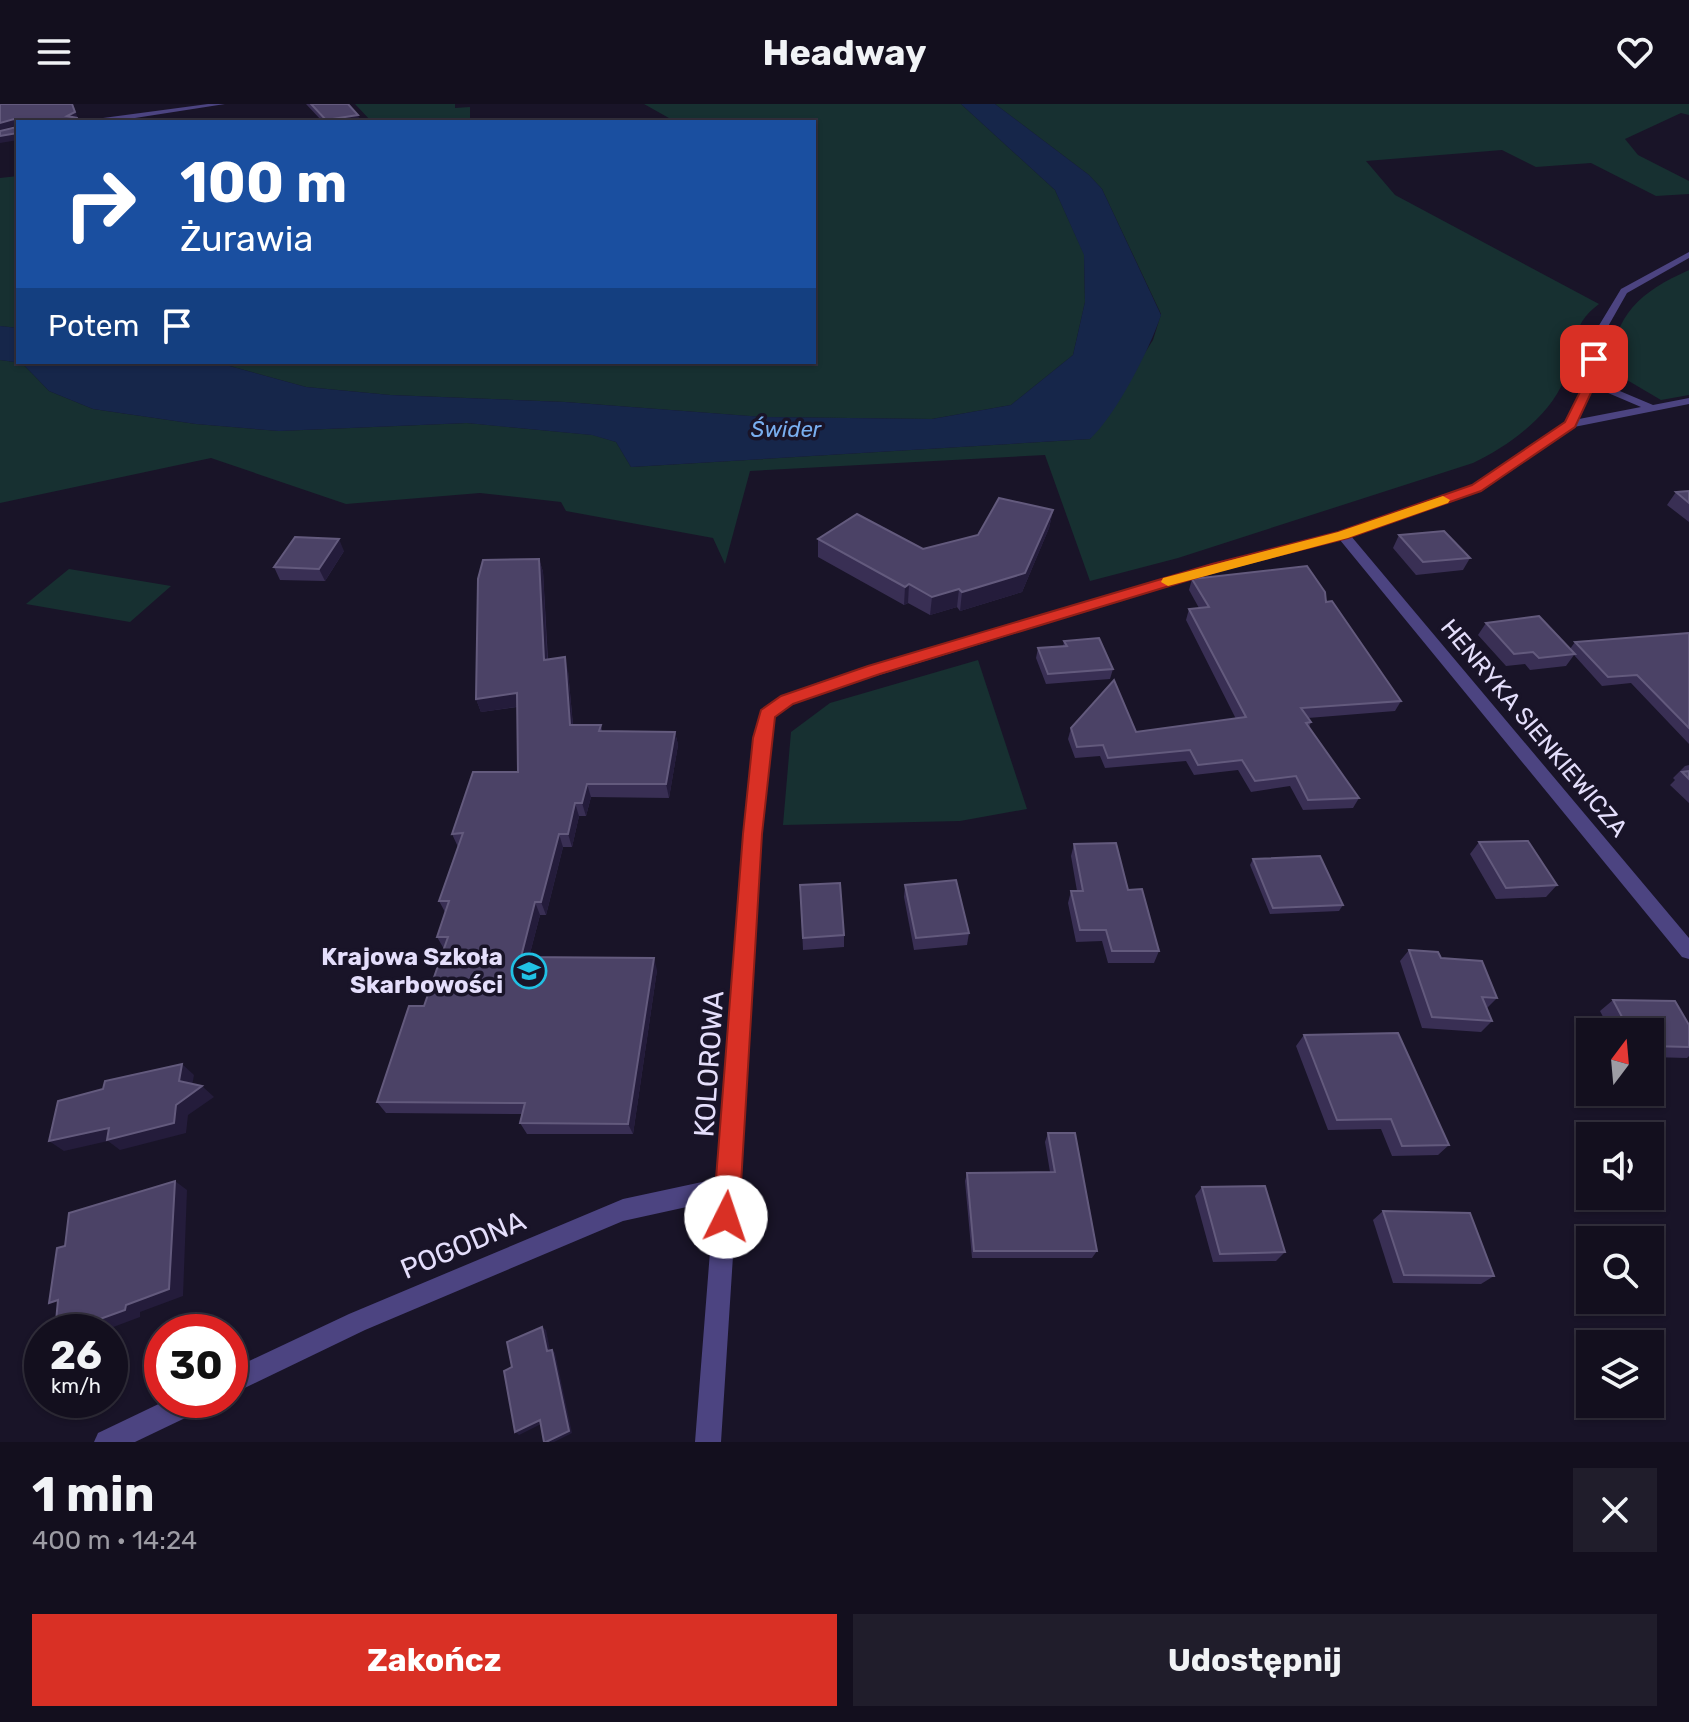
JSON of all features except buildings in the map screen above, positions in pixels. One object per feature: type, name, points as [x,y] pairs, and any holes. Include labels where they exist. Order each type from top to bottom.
[{"type":"street","points":[[128,104],[136,117]]},
{"type":"street","points":[[100,120],[222,104]]},
{"type":"street","points":[[1571,424],[1591,382],[1597,337],[1624,291],[1689,255]]},
{"type":"street","points":[[1591,382],[1653,408]]},
{"type":"street","points":[[1343,535],[1477,488],[1571,424],[1689,401]]},
{"type":"street","name":"KOLOROWA","points":[[708,1442],[762,738],[767,714],[787,700],[825,686],[1217,567],[1343,535]]},
{"type":"street","name":"HENRYKA SIENKIEWICZA","points":[[1343,535],[1689,951]]},
{"type":"street","name":"POGODNA","points":[[248,1374],[357,1322],[623,1210],[729,1187]]},
{"type":"street","points":[[107,1442],[157,1418]]},
{"type":"green space","points":[[355,104],[455,104],[455,108],[470,107],[470,120],[370,120]]},
{"type":"green space","points":[[644,104],[961,104],[1055,190],[1084,254],[1085,302],[1073,355],[1011,405],[932,419],[762,417],[565,402],[390,395],[306,387],[222,364],[816,364],[816,120],[672,120]]},
{"type":"green space","points":[[995,104],[1689,104],[1689,115],[1681,113],[1625,139],[1638,155],[1689,181],[1689,194],[1656,196],[1591,163],[1536,167],[1502,150],[1366,161],[1395,195],[1599,304],[1589,312],[1578,330],[1568,369],[1557,394],[1526,429],[1473,463],[1178,558],[1090,581],[1045,455],[750,471],[725,564],[713,538],[566,511],[561,502],[480,493],[346,504],[211,458],[0,503],[0,360],[23,364],[49,391],[93,409],[196,424],[279,431],[467,423],[593,435],[616,442],[631,467],[1090,439],[1153,340],[1161,314],[1102,189],[1089,175]]},
{"type":"green space","points":[[16,176],[16,328],[0,326],[0,178]]},
{"type":"green space","points":[[1689,270],[1689,395],[1661,400],[1610,370],[1613,351],[1617,334],[1633,307],[1657,287]]},
{"type":"green space","points":[[69,569],[171,586],[130,622],[26,604]]},
{"type":"green space","points":[[978,660],[1027,809],[960,821],[783,825],[791,732],[830,703]]},
{"type":"water","name":"Świder","points":[[961,104],[995,104],[1089,175],[1102,189],[1161,315],[1131,381],[1111,414],[1090,439],[631,467],[616,442],[592,435],[467,423],[279,431],[196,424],[93,409],[49,391],[23,364],[222,364],[306,387],[390,395],[565,402],[763,417],[932,419],[1011,405],[1073,355],[1085,302],[1084,255],[1055,190]]},
{"type":"water","points":[[0,326],[16,328],[16,362],[0,360]]},
{"type":"slow traffic","points":[[1168,582],[1343,535],[1443,500]]},
{"type":"place","name":"Krajowa Szkoła Skarbowości","points":[[529,971]]},
{"type":"route","points":[[726,1217],[752,834],[767,714],[787,700],[874,670],[1217,567],[1343,535],[1477,488],[1571,424],[1591,382],[1594,359]]}]
